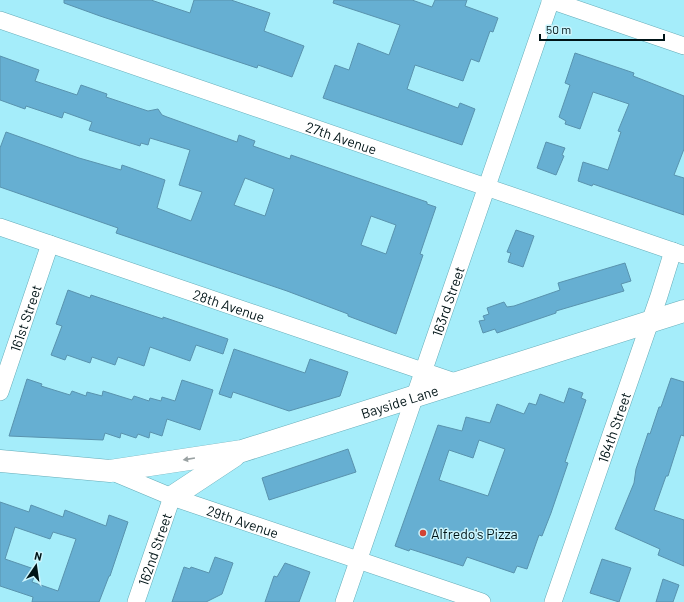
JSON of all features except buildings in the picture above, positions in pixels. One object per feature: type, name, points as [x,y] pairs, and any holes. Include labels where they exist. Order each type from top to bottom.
[{"type":"street","points":[[551,0],[684,46]]},
{"type":"street","name":"163rd Street","points":[[344,602],[551,0]]},
{"type":"street","name":"27th Avenue","points":[[0,20],[678,253]]},
{"type":"street","name":"28th Avenue","points":[[0,227],[458,383]]},
{"type":"street","name":"161st Street","points":[[0,392],[50,244]]},
{"type":"street","name":"164th Street","points":[[553,602],[649,322],[678,253]]},
{"type":"street","name":"Bayside Lane","points":[[110,471],[242,451],[684,311]]},
{"type":"street","points":[[172,497],[242,451]]},
{"type":"street","name":"29th Avenue","points":[[0,461],[110,471],[172,497],[482,602]]},
{"type":"street","name":"162nd Street","points":[[136,602],[172,497]]},
{"type":"place","name":"Alfredo's Pizza","points":[[423,533]]}]
